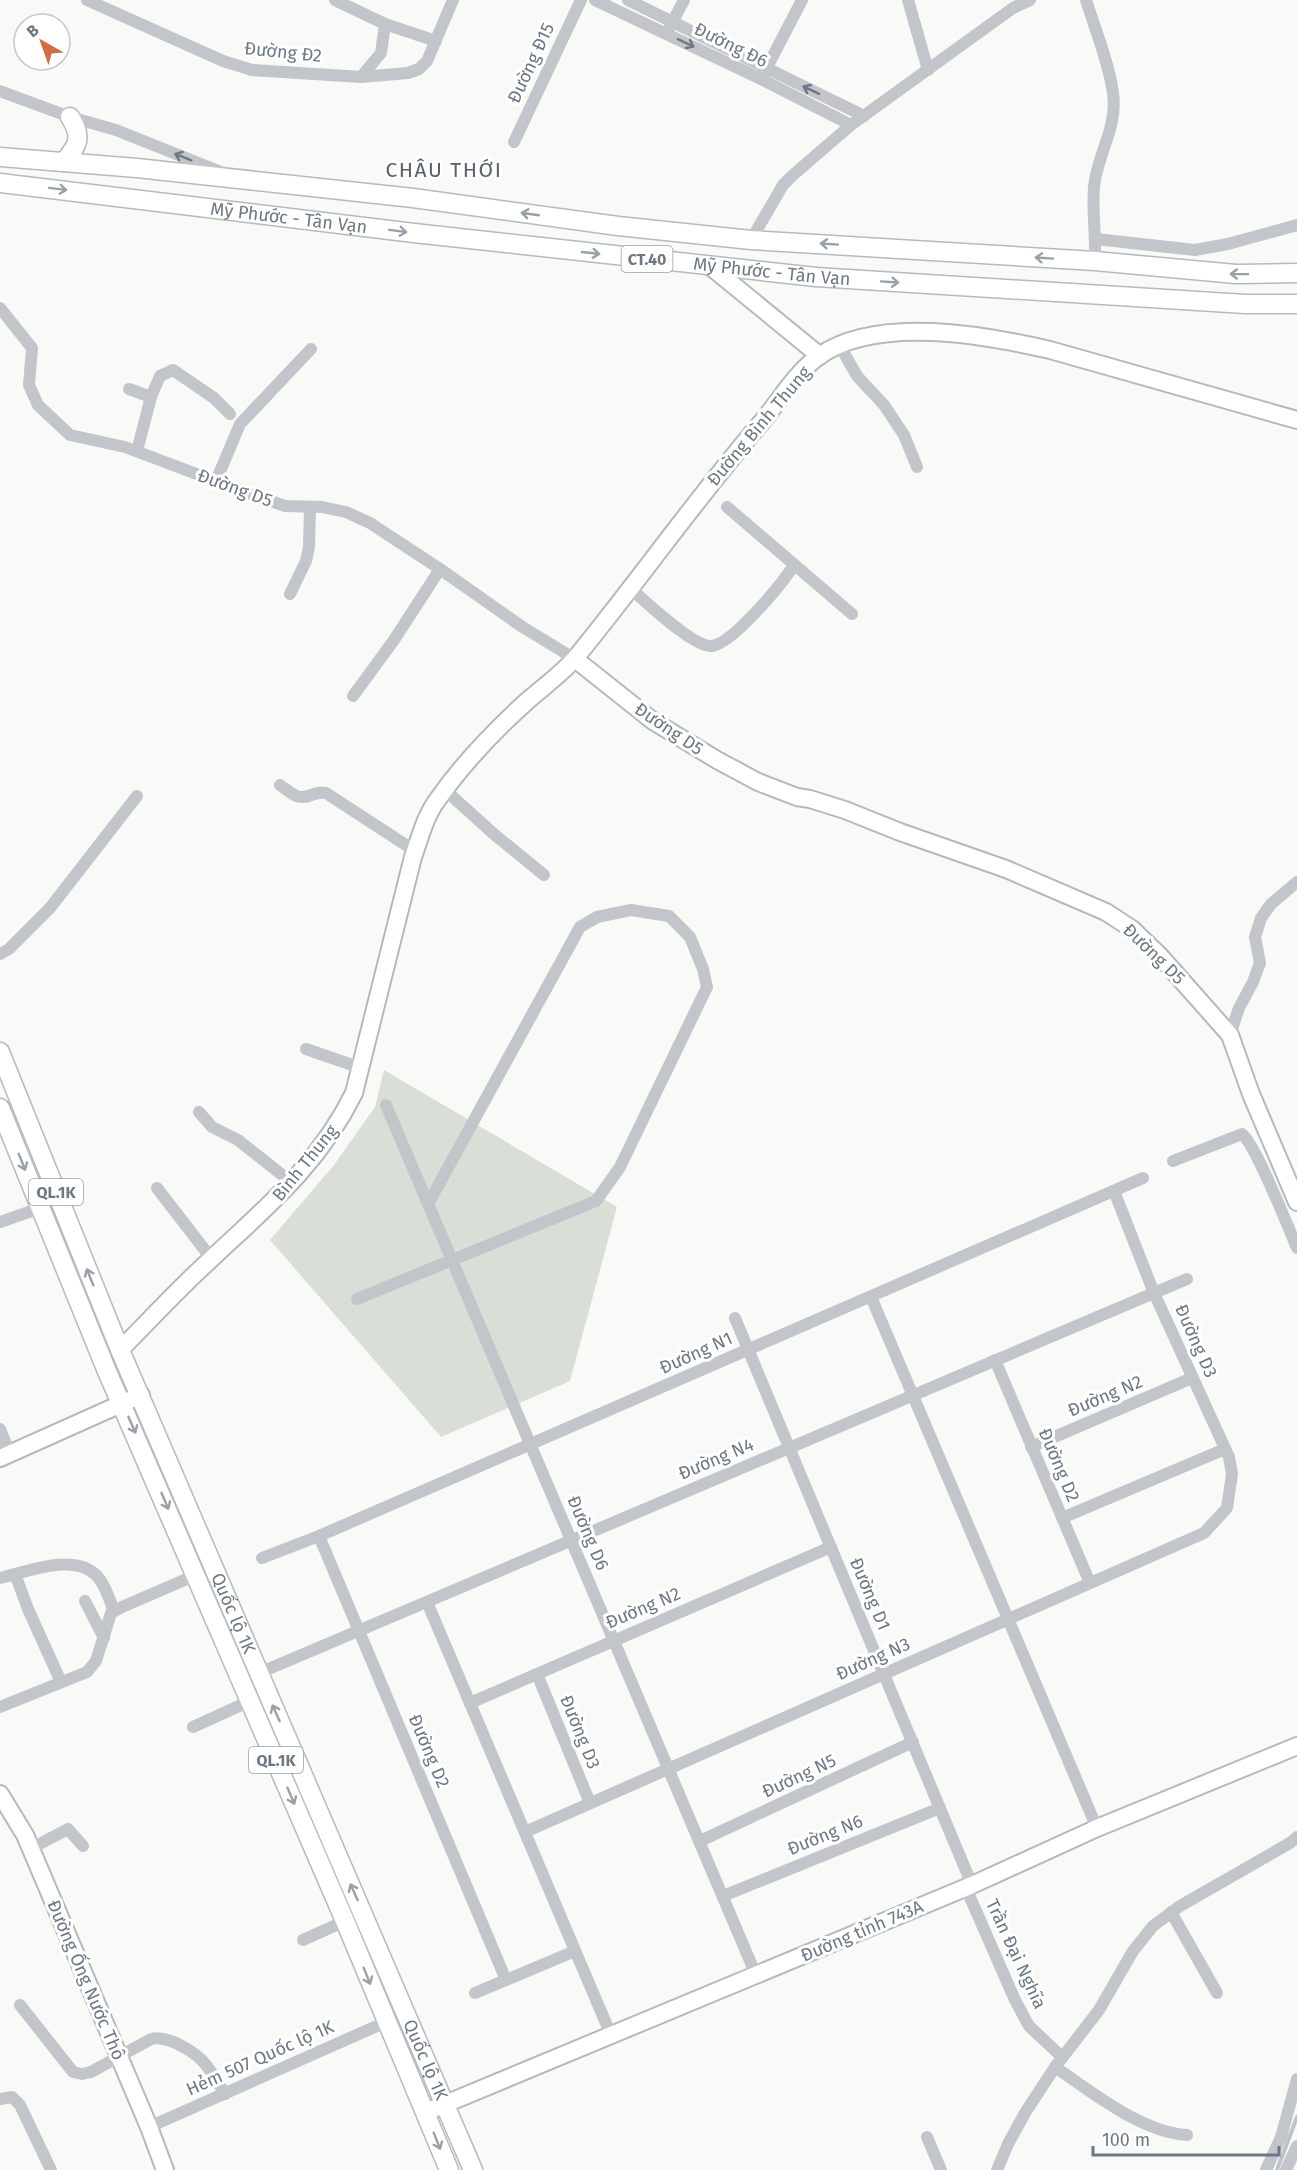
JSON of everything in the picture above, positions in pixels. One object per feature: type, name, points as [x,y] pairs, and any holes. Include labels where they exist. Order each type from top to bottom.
[{"type":"main road","points":[[64,162],[78,142],[76,127],[70,117]]},
{"type":"main road","name":"Mỹ Phước - Tân Vạn","points":[[0,157],[237,178],[413,198],[618,226],[751,240],[1095,261],[1236,274],[1297,273]]},
{"type":"main road","name":"Mỹ Phước - Tân Vạn","points":[[0,183],[816,277],[1245,304],[1297,304]]},
{"type":"main road","points":[[741,269],[751,240]]},
{"type":"main road","name":"Quốc lộ 1K","points":[[0,1052],[120,1350],[447,2104],[473,2170]]},
{"type":"main road","points":[[0,1106],[18,1097]]},
{"type":"main road","name":"Quốc lộ 1K","points":[[0,1106],[106,1369],[345,1921],[449,2170]]},
{"type":"main road","points":[[106,1369],[120,1350]]},
{"type":"street","name":"Đường Đ2","points":[[87,0],[223,62],[252,70],[361,77],[408,73],[419,69],[427,62],[436,41]]},
{"type":"street","points":[[335,0],[385,24],[436,41],[453,0]]},
{"type":"street","name":"Đường Đ15","points":[[514,142],[581,0]]},
{"type":"street","name":"Đường Đ6","points":[[595,0],[669,28],[764,74],[864,116]]},
{"type":"street","name":"Đường Đ6","points":[[628,0],[669,28]]},
{"type":"street","points":[[669,28],[684,0]]},
{"type":"street","points":[[764,74],[802,0]]},
{"type":"street","points":[[908,0],[928,70]]},
{"type":"street","points":[[751,240],[783,185],[851,125],[1013,8],[1030,0]]},
{"type":"street","points":[[1086,0],[1113,93],[1114,117],[1098,163],[1094,188],[1095,261]]},
{"type":"street","points":[[361,77],[381,53],[385,24]]},
{"type":"street","name":"Đường Đ6","points":[[764,74],[851,125]]},
{"type":"street","points":[[0,91],[70,117],[116,130],[237,178]]},
{"type":"street","points":[[1096,240],[1195,250],[1228,244],[1297,225]]},
{"type":"street","points":[[710,266],[820,356]]},
{"type":"street","name":"Đường D5","points":[[0,308],[32,348],[29,385],[38,405],[70,435],[137,451],[285,506],[346,512],[370,523],[521,626],[575,659],[653,722],[758,782],[797,797],[845,810],[1006,869],[1106,912],[1132,929],[1160,956],[1230,1035],[1251,1094],[1297,1202]]},
{"type":"street","name":"Đường Bình Thung","points":[[416,851],[423,828],[436,801],[473,753],[575,659],[798,376],[820,356],[840,346],[866,335],[888,332],[1009,340],[1297,420]]},
{"type":"street","points":[[840,346],[856,376],[884,405],[904,435],[917,467]]},
{"type":"street","points":[[216,481],[240,424],[311,349]]},
{"type":"street","points":[[137,451],[151,397],[160,376],[173,370],[214,398],[230,414]]},
{"type":"street","points":[[129,389],[151,397]]},
{"type":"street","points":[[290,594],[306,561],[309,547],[310,507]]},
{"type":"street","points":[[727,507],[852,614]]},
{"type":"street","points":[[630,588],[692,639],[711,646],[725,641],[738,631],[794,565]]},
{"type":"street","points":[[353,696],[394,640],[440,569]]},
{"type":"street","points":[[280,785],[298,798],[321,792],[326,793],[416,851]]},
{"type":"street","points":[[445,790],[544,875]]},
{"type":"street","points":[[0,954],[9,949],[50,908],[137,796]]},
{"type":"street","name":"Bình Thung","points":[[120,1350],[211,1258],[275,1201],[326,1141],[342,1118],[354,1093],[361,1068],[416,851]]},
{"type":"street","points":[[1230,1035],[1239,1008],[1260,963],[1255,937],[1262,918],[1271,904],[1297,882]]},
{"type":"street","points":[[357,1299],[596,1201],[620,1167],[707,987],[703,969],[690,937],[669,915],[631,910],[597,917],[580,927],[428,1204]]},
{"type":"street","points":[[306,1049],[361,1068]]},
{"type":"street","name":"Đường D6","points":[[386,1105],[756,1975]]},
{"type":"street","points":[[199,1112],[212,1128],[238,1140],[291,1182]]},
{"type":"street","points":[[1173,1161],[1242,1134],[1247,1138],[1257,1157],[1297,1248]]},
{"type":"street","name":"Đường N1","points":[[262,1558],[320,1536],[531,1445],[1143,1178]]},
{"type":"street","points":[[157,1188],[211,1258]]},
{"type":"street","name":"Đường D3","points":[[1113,1191],[1154,1293],[1225,1449],[1232,1474],[1227,1508]]},
{"type":"street","points":[[0,1222],[40,1208]]},
{"type":"street","name":"Đường N4","points":[[259,1673],[1187,1279]]},
{"type":"street","points":[[871,1297],[1097,1828]]},
{"type":"street","name":"Đường D1","points":[[735,1318],[913,1742],[969,1886]]},
{"type":"street","name":"Đường D2","points":[[994,1360],[1090,1583]]},
{"type":"street","name":"Đường N2","points":[[1031,1447],[1192,1378]]},
{"type":"street","points":[[0,1429],[5,1456],[141,1395]]},
{"type":"street","points":[[1062,1518],[1225,1449]]},
{"type":"street","name":"Đường N3","points":[[525,1832],[1204,1533],[1227,1508]]},
{"type":"street","name":"Đường D2","points":[[320,1536],[506,1980]]},
{"type":"street","name":"Đường N2","points":[[470,1702],[831,1547]]},
{"type":"street","points":[[0,1578],[55,1564],[77,1566],[95,1574],[114,1611]]},
{"type":"street","points":[[15,1574],[61,1682]]},
{"type":"street","points":[[0,1707],[91,1669],[96,1661],[110,1616],[114,1611],[196,1575]]},
{"type":"street","points":[[85,1601],[104,1638]]},
{"type":"street","points":[[427,1602],[612,2035]]},
{"type":"street","name":"Đường D3","points":[[537,1674],[590,1803]]},
{"type":"street","points":[[193,1727],[250,1701]]},
{"type":"street","name":"Đường N5","points":[[700,1841],[913,1742]]},
{"type":"street","name":"Đường tỉnh 743A","points":[[426,2112],[969,1886],[1097,1828],[1297,1746]]},
{"type":"street","name":"Đường Ống Nước Thô","points":[[0,1794],[30,1849],[149,2127],[165,2170]]},
{"type":"street","name":"Đường N6","points":[[723,1896],[940,1808]]},
{"type":"street","points":[[30,1849],[68,1829],[83,1846]]},
{"type":"street","points":[[997,2170],[1008,2144],[1059,2062],[1099,2010],[1133,1951],[1153,1926],[1171,1912],[1297,1837]]},
{"type":"street","name":"Trần Đại Nghĩa","points":[[969,1886],[1003,1978],[1029,2026],[1059,2062],[1144,2122],[1161,2131],[1187,2135]]},
{"type":"street","points":[[1171,1912],[1218,1993]]},
{"type":"street","points":[[303,1940],[345,1921]]},
{"type":"street","points":[[475,1993],[575,1951]]},
{"type":"street","points":[[20,2005],[73,2072],[82,2074],[91,2072],[118,2056],[160,2037],[192,2053],[205,2063],[225,2094]]},
{"type":"street","name":"Hẻm 507 Quốc lộ 1K","points":[[149,2127],[386,2022]]},
{"type":"street","points":[[1266,2170],[1281,2137],[1297,2079]]},
{"type":"street","points":[[0,2099],[12,2097],[20,2105],[51,2170]]},
{"type":"street","points":[[927,2137],[941,2170]]},
{"type":"street","points":[[1286,2170],[1297,2146]]},
{"type":"shaded area","points":[[384,1070],[617,1207],[570,1381],[441,1437],[270,1240],[334,1165],[375,1107]]},
{"type":"waterway","points":[[1277,2170],[1297,2117]]},
{"type":"district","name":"CHÂU THỚI","points":[[444,170]]}]
